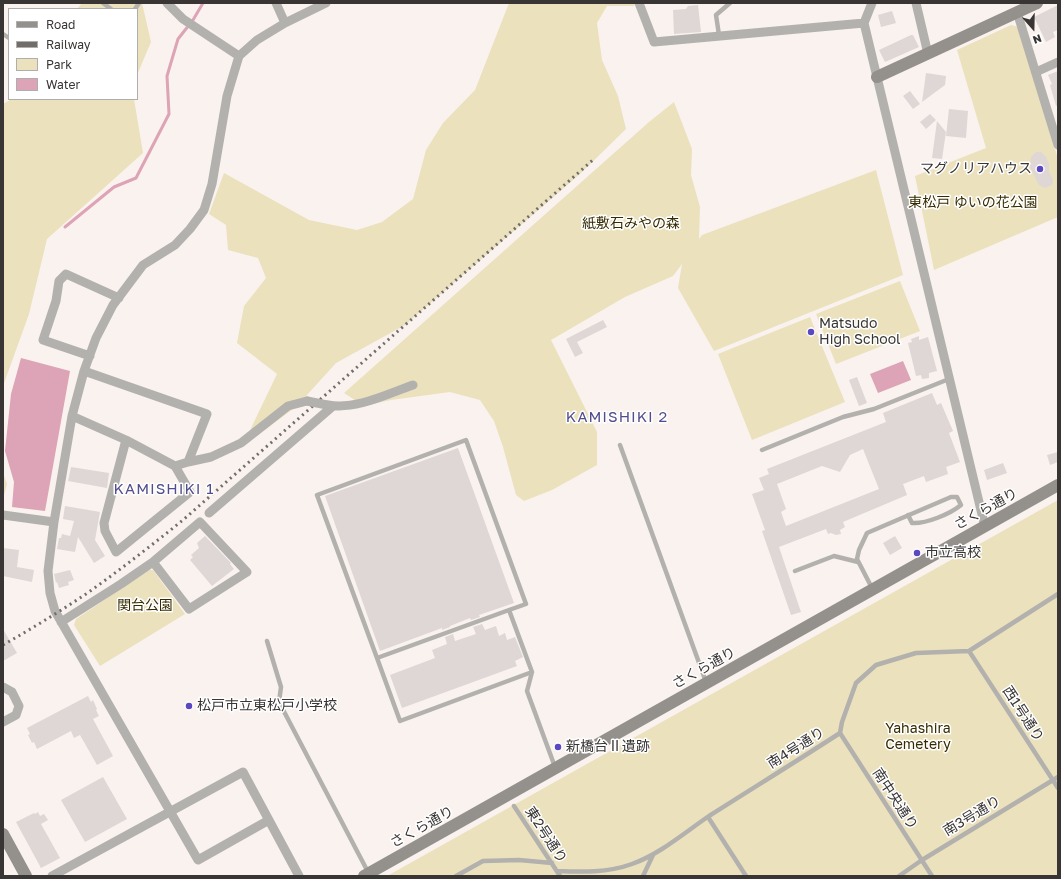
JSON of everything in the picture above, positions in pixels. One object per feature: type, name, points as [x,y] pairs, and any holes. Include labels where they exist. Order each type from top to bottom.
[{"type":"street","points":[[167,3],[183,19],[239,56]]},
{"type":"street","points":[[276,3],[286,23]]},
{"type":"street","points":[[269,820],[198,860],[55,611],[48,582],[48,571],[54,522],[72,416],[84,371],[96,338],[113,305],[143,265],[175,245],[190,229],[204,210],[212,184],[227,96],[239,56],[257,40],[286,23],[326,3]]},
{"type":"street","points":[[639,3],[654,42],[864,22]]},
{"type":"street","points":[[872,3],[864,22],[985,527]]},
{"type":"street","points":[[916,3],[928,54]]},
{"type":"street","points":[[877,77],[1037,3]]},
{"type":"street","points":[[1017,12],[1036,72],[1056,126],[1058,145]]},
{"type":"street","points":[[1036,72],[1058,62]]},
{"type":"street","points":[[90,356],[43,340],[56,301],[58,280],[66,274],[119,298]]},
{"type":"street","points":[[84,371],[207,414],[188,462]]},
{"type":"street","points":[[175,466],[211,457],[241,443],[288,406],[307,401],[345,406],[413,386]]},
{"type":"street","points":[[209,513],[330,405]]},
{"type":"street","points":[[72,416],[126,440],[175,466],[190,492],[116,552],[105,531],[104,523],[126,440]]},
{"type":"street","name":"さくら通り","points":[[367,875],[1058,485]]},
{"type":"street","points":[[3,515],[54,522]]},
{"type":"street","points":[[61,622],[153,562],[200,522],[247,572],[189,609],[153,562]]},
{"type":"street","points":[[3,687],[12,692],[19,706],[16,715],[3,722]]},
{"type":"street","points":[[52,876],[243,772],[299,876]]},
{"type":"street","points":[[3,834],[26,876]]},
{"type":"lane","points":[[719,35],[716,15],[730,3]]},
{"type":"lane","points":[[762,450],[843,417],[874,409],[949,379]]},
{"type":"lane","points":[[377,658],[526,604],[466,440],[317,496],[400,721],[532,672]]},
{"type":"lane","points":[[620,445],[706,684]]},
{"type":"lane","points":[[873,590],[857,560],[859,550],[867,533],[908,515],[951,497],[957,497],[961,505],[954,510],[920,524],[912,523],[908,515]]},
{"type":"lane","points":[[795,571],[834,556],[858,562]]},
{"type":"lane","name":"南4号通り","points":[[557,871],[591,872],[612,870],[632,864],[653,854],[840,733],[842,722],[856,683],[876,665],[916,653],[969,650],[1058,594]]},
{"type":"lane","points":[[509,610],[532,672],[527,691],[556,768]]},
{"type":"lane","points":[[267,641],[281,687],[279,702],[367,875]]},
{"type":"lane","name":"西1号通り","points":[[969,650],[1058,788]]},
{"type":"lane","name":"南中央通り","points":[[840,733],[932,876]]},
{"type":"lane","name":"南3号通り","points":[[899,876],[922,860],[1058,777]]},
{"type":"lane","name":"東2号通り","points":[[514,806],[560,876]]},
{"type":"lane","points":[[708,817],[746,876]]},
{"type":"lane","points":[[643,876],[653,854]]},
{"type":"lane","points":[[456,876],[483,860],[519,860],[552,863]]},
{"type":"green space","points":[[82,3],[142,3],[151,42],[138,73],[138,8],[78,8]]},
{"type":"green space","points":[[509,3],[635,3],[634,6],[607,6],[597,23],[602,60],[618,96],[626,129],[580,174],[405,325],[336,363],[297,406],[242,447],[277,374],[237,343],[244,306],[266,278],[258,258],[228,250],[226,225],[209,214],[224,173],[309,220],[357,230],[382,222],[413,199],[426,150],[443,123],[475,90]]},
{"type":"green space","name":"東松戸 ゆいの花公園","points":[[1011,25],[1019,27],[1058,159],[1058,217],[934,270],[915,176],[986,148],[957,50]]},
{"type":"green space","points":[[10,100],[134,100],[143,153],[47,239],[29,314],[3,386],[3,104]]},
{"type":"green space","name":"紙敷石みやの森","points":[[674,102],[692,149],[691,175],[700,207],[699,239],[702,235],[876,170],[903,275],[714,351],[678,288],[682,264],[673,276],[625,297],[551,340],[597,432],[597,465],[552,490],[524,501],[516,495],[503,447],[494,421],[480,400],[450,392],[391,400],[364,406],[344,393],[649,122]]},
{"type":"green space","points":[[900,281],[920,331],[836,364],[816,314]]},
{"type":"green space","points":[[810,317],[845,402],[752,440],[718,354]]},
{"type":"green space","points":[[3,473],[7,484],[3,499]]},
{"type":"green space","name":"Yahashira Cemetery","points":[[1058,500],[1058,876],[387,876]]},
{"type":"green space","name":"関台公園","points":[[149,570],[153,570],[185,614],[100,666],[74,625],[76,619]]},
{"type":"water","points":[[21,358],[70,371],[45,511],[12,507],[14,482],[5,451],[11,394]]},
{"type":"water","points":[[903,361],[911,380],[878,393],[870,374]]},
{"type":"building","points":[[698,5],[701,32],[674,34],[673,10],[686,9],[688,6]]},
{"type":"building","points":[[1058,5],[1058,30],[1053,32],[1055,37],[1046,42],[1034,17]]},
{"type":"building","points":[[892,11],[896,23],[881,27],[878,15]]},
{"type":"building","points":[[913,35],[919,47],[885,62],[879,50]]},
{"type":"building","points":[[1058,71],[1058,105],[1056,106],[1050,85],[1052,84],[1048,75]]},
{"type":"building","points":[[926,73],[946,76],[945,85],[922,102]]},
{"type":"building","points":[[910,91],[920,104],[913,109],[903,96]]},
{"type":"building","points":[[949,109],[968,111],[966,138],[946,136]]},
{"type":"building","points":[[930,114],[936,120],[926,129],[920,122]]},
{"type":"building","points":[[937,121],[946,132],[942,159],[932,158]]},
{"type":"building","name":"マグノリアハウス","points":[[1036,152],[1041,152],[1046,157],[1049,164],[1049,171],[1053,181],[1052,185],[1045,188],[1039,185],[1030,167],[1031,157]]},
{"type":"building","points":[[603,320],[607,327],[577,342],[583,353],[575,357],[566,339]]},
{"type":"building","points":[[919,336],[919,340],[928,337],[937,371],[929,373],[929,378],[922,379],[921,375],[916,376],[908,343],[912,342],[911,339]]},
{"type":"building","points":[[857,377],[867,403],[859,406],[849,380]]},
{"type":"building","points":[[932,393],[937,405],[941,403],[953,431],[949,433],[960,462],[946,467],[948,474],[926,482],[924,476],[903,484],[907,495],[843,522],[845,527],[840,530],[841,534],[828,534],[826,529],[779,547],[801,612],[791,615],[762,531],[765,530],[752,494],[764,490],[759,478],[769,474],[767,469],[886,422],[883,413]],"holes":[[[863,449],[879,489],[786,526],[781,512],[786,509],[777,484],[822,466],[840,472],[850,455]]]},
{"type":"building","points":[[458,448],[514,603],[479,615],[480,617],[471,620],[470,618],[442,630],[442,628],[380,651],[325,496]]},
{"type":"building","points":[[1058,452],[1058,462],[1050,465],[1047,455]]},
{"type":"building","points":[[1003,463],[1007,473],[987,480],[984,470]]},
{"type":"building","points":[[71,467],[109,473],[107,488],[68,481]]},
{"type":"building","points":[[65,506],[100,512],[95,540],[105,556],[94,563],[78,537],[75,552],[57,549],[59,538],[61,538],[62,534],[70,536],[74,521],[63,519]]},
{"type":"building","points":[[205,536],[231,563],[230,564],[234,569],[212,586],[190,560],[193,557],[191,555],[199,548],[197,543]]},
{"type":"building","points":[[895,536],[902,548],[890,555],[883,543]]},
{"type":"building","points":[[3,548],[19,550],[17,567],[34,570],[32,582],[3,576]]},
{"type":"building","points":[[70,570],[74,580],[68,582],[69,585],[59,588],[54,574]]},
{"type":"building","points":[[482,624],[485,630],[496,626],[499,636],[505,633],[507,640],[515,637],[523,657],[515,661],[517,666],[402,708],[390,675],[435,658],[432,650],[447,644],[445,637],[453,634],[455,641],[476,634],[473,627]]},
{"type":"building","points":[[3,629],[17,653],[3,661]]},
{"type":"building","points":[[88,696],[91,702],[93,700],[99,716],[93,719],[113,756],[97,765],[80,735],[74,738],[71,731],[37,749],[34,742],[32,743],[28,735],[30,734],[27,728]]},
{"type":"building","points":[[103,777],[127,819],[85,842],[61,800]]},
{"type":"building","points":[[38,812],[40,816],[44,814],[48,820],[41,824],[60,858],[41,868],[16,822]]},
{"type":"waterway","points":[[65,227],[114,187],[136,178],[169,114],[167,76],[178,39],[193,20],[203,3]]},
{"type":"railway","points":[[3,645],[86,594],[183,520],[594,159]]},
{"type":"place","name":"マグノリアハウス","points":[[1040,169]]},
{"type":"place","name":"Matsudo High School","points":[[811,332]]},
{"type":"place","name":"市立高校","points":[[917,553]]},
{"type":"place","name":"松戸市立東松戸小学校","points":[[189,706]]},
{"type":"place","name":"新橋台Ⅱ遺跡","points":[[558,747]]},
{"type":"district","name":"KAMISHIKI 2","points":[[617,417]]},
{"type":"district","name":"KAMISHIKI 1","points":[[164,489]]}]
